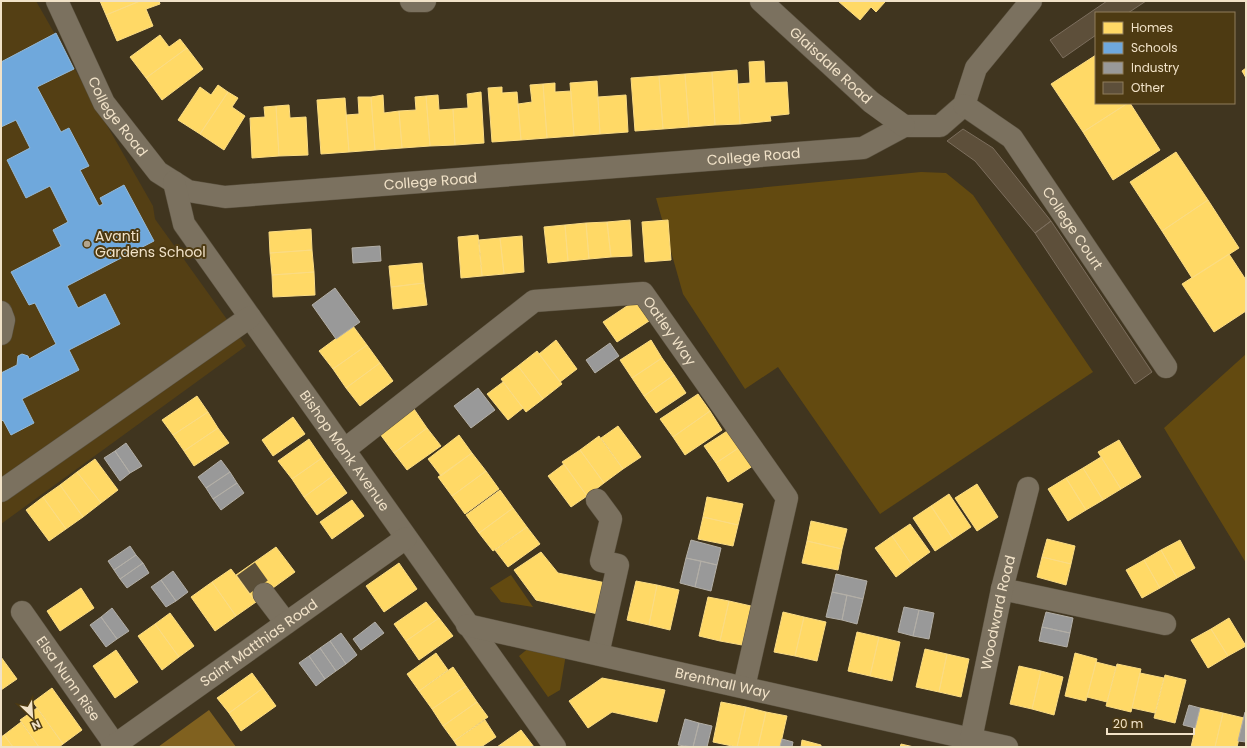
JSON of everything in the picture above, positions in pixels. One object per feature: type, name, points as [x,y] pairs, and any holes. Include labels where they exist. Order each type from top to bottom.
[{"type":"street","name":"College Road","points":[[57,1],[104,103],[158,172],[188,191],[225,197],[863,148],[904,126]]},
{"type":"street","points":[[411,1],[425,1]]},
{"type":"street","name":"Glaisdale Road","points":[[761,1],[871,102],[904,126]]},
{"type":"street","points":[[904,126],[940,126],[964,105],[976,68],[1031,1]]},
{"type":"street","name":"College Court","points":[[964,105],[1012,138],[1166,367]]},
{"type":"street","name":"Bishop Monk Avenue","points":[[174,182],[184,224],[555,747]]},
{"type":"street","name":"Oatley Way","points":[[344,450],[534,301],[643,293],[787,498],[744,687]]},
{"type":"street","points":[[1,312],[4,320],[1,334]]},
{"type":"street","points":[[1,491],[250,317]]},
{"type":"street","name":"Woodward Road","points":[[970,743],[1002,589],[1028,488]]},
{"type":"street","points":[[597,500],[611,520],[601,562],[618,565],[598,654]]},
{"type":"street","name":"Saint Matthias Road","points":[[113,746],[406,538]]},
{"type":"street","points":[[1002,589],[1165,624]]},
{"type":"street","points":[[264,594],[286,623]]},
{"type":"street","name":"Elsa Nunn Rise","points":[[22,612],[113,746]]},
{"type":"street","name":"Brentnall Way","points":[[467,625],[744,687],[970,743],[1008,747]]},
{"type":"shaded area","name":"Avanti Gardens School","points":[[36,1],[153,206],[155,219],[246,346],[1,524],[1,2]]},
{"type":"shaded area","points":[[921,172],[946,173],[973,195],[1093,372],[880,514],[778,367],[745,389],[683,294],[656,198]]},
{"type":"shaded area","points":[[1246,354],[1246,563],[1164,428]]},
{"type":"shaded area","points":[[511,575],[533,607],[501,602],[490,588]]},
{"type":"shaded area","points":[[530,647],[566,654],[560,690],[548,697],[519,656]]},
{"type":"shaded area","points":[[209,710],[236,747],[158,747]]},
{"type":"building: Homes","points":[[100,1],[140,1],[106,15]]},
{"type":"building: Homes","points":[[140,1],[159,1],[160,4],[146,9],[153,26],[117,41],[106,15]]},
{"type":"building: Homes","points":[[838,1],[885,2],[876,12],[871,7],[860,20]]},
{"type":"building: Homes","points":[[160,35],[169,47],[180,39],[187,48],[146,78],[130,57]]},
{"type":"building: Homes","points":[[187,48],[203,69],[162,100],[146,78]]},
{"type":"building: Homes","points":[[1095,56],[1095,104],[1126,104],[1083,132],[1051,84]]},
{"type":"building: Homes","points":[[764,61],[765,83],[787,82],[789,114],[770,116],[771,121],[740,124],[738,84],[750,83],[749,62]]},
{"type":"building: Homes","points":[[1246,68],[1246,78],[1242,71]]},
{"type":"building: Homes","points":[[737,70],[740,124],[715,125],[712,72]]},
{"type":"building: Homes","points":[[712,72],[715,125],[689,127],[685,74]]},
{"type":"building: Homes","points":[[685,74],[689,127],[663,129],[659,76]]},
{"type":"building: Homes","points":[[659,76],[663,129],[635,131],[631,78]]},
{"type":"building: Homes","points":[[597,81],[600,134],[574,136],[570,83]]},
{"type":"building: Homes","points":[[555,83],[555,92],[571,91],[574,136],[547,138],[543,84]]},
{"type":"building: Homes","points":[[543,84],[547,138],[521,140],[518,104],[532,102],[530,85]]},
{"type":"building: Homes","points":[[218,85],[228,92],[200,134],[178,120],[200,87],[211,95]]},
{"type":"building: Homes","points":[[502,87],[502,93],[517,92],[521,140],[492,142],[488,88]]},
{"type":"building: Homes","points":[[228,92],[238,98],[232,107],[245,116],[224,150],[200,134]]},
{"type":"building: Homes","points":[[481,92],[484,143],[455,145],[453,109],[468,108],[467,94]]},
{"type":"building: Homes","points":[[383,95],[384,113],[399,111],[402,148],[375,150],[371,97]]},
{"type":"building: Homes","points":[[438,95],[439,110],[453,109],[455,145],[430,146],[426,96]]},
{"type":"building: Homes","points":[[626,95],[628,132],[600,134],[598,97]]},
{"type":"building: Homes","points":[[426,96],[430,146],[402,148],[399,111],[416,110],[415,97]]},
{"type":"building: Homes","points":[[358,97],[371,97],[375,150],[349,152],[346,115],[359,114]]},
{"type":"building: Homes","points":[[345,98],[349,152],[321,154],[317,100]]},
{"type":"building: Homes","points":[[1126,104],[1131,104],[1160,150],[1113,180],[1083,132]]},
{"type":"building: Homes","points":[[289,105],[290,118],[306,117],[308,155],[279,156],[276,106]]},
{"type":"building: Homes","points":[[276,106],[279,156],[252,158],[250,118],[265,117],[264,107]]},
{"type":"building: Homes","points":[[1176,152],[1208,200],[1162,231],[1130,182]]},
{"type":"building: Homes","points":[[1208,200],[1239,248],[1192,278],[1162,231]]},
{"type":"building: Homes","points":[[630,220],[632,256],[611,257],[607,222]]},
{"type":"building: Homes","points":[[668,220],[671,260],[645,262],[642,222]]},
{"type":"building: Homes","points":[[607,222],[611,257],[589,259],[586,223]]},
{"type":"building: Homes","points":[[586,223],[589,259],[568,261],[565,225]]},
{"type":"building: Homes","points":[[565,225],[568,261],[548,263],[544,227]]},
{"type":"building: Homes","points":[[311,229],[312,250],[270,253],[269,232]]},
{"type":"building: Homes","points":[[478,235],[482,276],[461,278],[458,237]]},
{"type":"building: Homes","points":[[522,236],[524,272],[504,274],[500,238]]},
{"type":"building: Homes","points":[[500,238],[504,274],[482,276],[479,240]]},
{"type":"building: Homes","points":[[312,250],[314,272],[272,275],[270,253]]},
{"type":"building: Homes","points":[[1229,254],[1246,280],[1246,311],[1214,332],[1182,284]]},
{"type":"building: Homes","points":[[422,263],[424,283],[391,287],[389,266]]},
{"type":"building: Homes","points":[[314,272],[315,295],[273,297],[272,275]]},
{"type":"building: Homes","points":[[424,283],[427,305],[393,309],[391,287]]},
{"type":"building: Homes","points":[[636,300],[649,321],[617,342],[603,322]]},
{"type":"building: Homes","points":[[353,326],[367,345],[333,369],[319,351]]},
{"type":"building: Homes","points":[[556,340],[577,369],[560,382],[539,354]]},
{"type":"building: Homes","points":[[651,340],[662,358],[632,378],[620,360]]},
{"type":"building: Homes","points":[[367,345],[380,363],[346,388],[333,369]]},
{"type":"building: Homes","points":[[537,351],[562,384],[543,399],[518,366]]},
{"type":"building: Homes","points":[[662,358],[674,375],[644,396],[632,378]]},
{"type":"building: Homes","points":[[380,363],[393,381],[360,406],[346,388]]},
{"type":"building: Homes","points":[[518,366],[543,399],[526,412],[501,379]]},
{"type":"building: Homes","points":[[674,375],[686,393],[656,413],[644,396]]},
{"type":"building: Homes","points":[[503,382],[523,408],[508,420],[487,394]]},
{"type":"building: Homes","points":[[698,394],[710,411],[673,437],[660,419]]},
{"type":"building: Homes","points":[[197,396],[208,412],[173,435],[162,420]]},
{"type":"building: Homes","points":[[414,409],[427,428],[394,453],[380,434]]},
{"type":"building: Homes","points":[[710,411],[722,430],[685,455],[673,437]]},
{"type":"building: Homes","points":[[208,412],[218,428],[184,451],[173,435]]},
{"type":"building: Homes","points":[[293,417],[305,434],[273,456],[262,440]]},
{"type":"building: Homes","points":[[618,426],[641,457],[623,469],[601,438]]},
{"type":"building: Homes","points":[[735,426],[746,443],[716,463],[704,446]]},
{"type":"building: Homes","points":[[218,428],[229,443],[194,466],[184,451]]},
{"type":"building: Homes","points":[[427,428],[441,446],[407,470],[394,453]]},
{"type":"building: Homes","points":[[459,435],[472,453],[441,476],[428,459]]},
{"type":"building: Homes","points":[[599,436],[623,469],[604,483],[580,450]]},
{"type":"building: Homes","points":[[309,439],[322,458],[292,479],[278,461]]},
{"type":"building: Homes","points":[[1119,440],[1141,477],[1121,489],[1098,452]]},
{"type":"building: Homes","points":[[746,443],[759,462],[728,482],[716,463]]},
{"type":"building: Homes","points":[[580,450],[604,483],[587,496],[562,462]]},
{"type":"building: Homes","points":[[472,453],[486,471],[452,496],[438,477]]},
{"type":"building: Homes","points":[[1101,457],[1121,489],[1103,500],[1083,468]]},
{"type":"building: Homes","points":[[322,458],[334,475],[304,497],[292,479]]},
{"type":"building: Homes","points":[[95,459],[118,490],[101,503],[77,472]]},
{"type":"building: Homes","points":[[564,464],[587,496],[571,507],[548,476]]},
{"type":"building: Homes","points":[[1083,468],[1103,500],[1086,510],[1066,478]]},
{"type":"building: Homes","points":[[486,471],[499,489],[465,514],[452,496]]},
{"type":"building: Homes","points":[[77,472],[101,503],[83,517],[60,485]]},
{"type":"building: Homes","points":[[334,475],[347,493],[317,515],[304,497]]},
{"type":"building: Homes","points":[[1066,478],[1086,510],[1068,521],[1048,489]]},
{"type":"building: Homes","points":[[977,484],[998,517],[977,531],[955,498]]},
{"type":"building: Homes","points":[[60,485],[83,517],[66,529],[43,497]]},
{"type":"building: Homes","points":[[500,490],[513,508],[479,533],[466,515]]},
{"type":"building: Homes","points":[[949,494],[971,527],[953,539],[931,506]]},
{"type":"building: Homes","points":[[43,497],[66,529],[49,541],[26,510]]},
{"type":"building: Homes","points":[[707,497],[743,504],[738,525],[703,517]]},
{"type":"building: Homes","points":[[352,500],[364,516],[332,539],[320,522]]},
{"type":"building: Homes","points":[[931,506],[953,539],[935,551],[913,518]]},
{"type":"building: Homes","points":[[513,508],[527,527],[493,551],[479,533]]},
{"type":"building: Homes","points":[[703,517],[738,525],[733,546],[698,539]]},
{"type":"building: Homes","points":[[811,521],[847,529],[842,549],[807,541]]},
{"type":"building: Homes","points":[[910,524],[930,552],[912,565],[892,536]]},
{"type":"building: Homes","points":[[527,527],[540,544],[508,567],[495,550]]},
{"type":"building: Homes","points":[[892,536],[912,565],[896,577],[875,548]]},
{"type":"building: Homes","points":[[1047,539],[1075,546],[1071,564],[1042,557]]},
{"type":"building: Homes","points":[[1180,540],[1195,568],[1177,578],[1161,550]]},
{"type":"building: Homes","points":[[807,541],[842,549],[838,570],[802,563]]},
{"type":"building: Homes","points":[[276,547],[295,572],[255,601],[236,575]]},
{"type":"building: Homes","points":[[1161,550],[1177,578],[1160,588],[1144,560]]},
{"type":"building: Homes","points":[[541,552],[558,573],[606,583],[598,614],[536,600],[514,570]]},
{"type":"building: Homes","points":[[1042,557],[1071,564],[1066,585],[1037,577]]},
{"type":"building: Homes","points":[[1144,560],[1160,588],[1142,598],[1126,570]]},
{"type":"building: Homes","points":[[399,563],[417,589],[384,612],[366,586]]},
{"type":"building: Homes","points":[[231,569],[256,602],[236,616],[212,582]]},
{"type":"building: Homes","points":[[636,581],[657,585],[649,625],[627,620]]},
{"type":"building: Homes","points":[[212,582],[236,616],[215,631],[191,597]]},
{"type":"building: Homes","points":[[657,585],[679,590],[670,630],[649,625]]},
{"type":"building: Homes","points":[[81,588],[94,608],[60,631],[47,611]]},
{"type":"building: Homes","points":[[708,597],[729,601],[720,641],[699,636]]},
{"type":"building: Homes","points":[[729,601],[751,606],[742,645],[720,641]]},
{"type":"building: Homes","points":[[426,602],[439,618],[406,641],[394,624]]},
{"type":"building: Homes","points":[[783,612],[804,617],[795,656],[774,652]]},
{"type":"building: Homes","points":[[170,613],[194,646],[179,657],[155,624]]},
{"type":"building: Homes","points":[[804,617],[826,622],[817,661],[795,656]]},
{"type":"building: Homes","points":[[439,618],[453,636],[419,660],[406,641]]},
{"type":"building: Homes","points":[[1229,618],[1246,646],[1228,656],[1211,629]]},
{"type":"building: Homes","points":[[155,624],[179,657],[162,670],[138,636]]},
{"type":"building: Homes","points":[[1211,629],[1228,656],[1208,668],[1191,640]]},
{"type":"building: Homes","points":[[857,632],[879,637],[870,676],[848,671]]},
{"type":"building: Homes","points":[[879,637],[900,642],[892,681],[870,676]]},
{"type":"building: Homes","points":[[925,649],[947,654],[939,692],[916,687]]},
{"type":"building: Homes","points":[[116,650],[138,682],[115,698],[93,666]]},
{"type":"building: Homes","points":[[436,653],[448,670],[419,691],[407,674]]},
{"type":"building: Homes","points":[[1075,653],[1097,659],[1086,701],[1065,696]]},
{"type":"building: Homes","points":[[947,654],[969,659],[961,697],[939,692]]},
{"type":"building: Homes","points":[[1,657],[17,679],[1,690]]},
{"type":"building: Homes","points":[[1096,662],[1116,667],[1107,702],[1087,697]]},
{"type":"building: Homes","points":[[1117,664],[1141,669],[1131,712],[1106,706]]},
{"type":"building: Homes","points":[[1019,666],[1041,671],[1032,709],[1010,704]]},
{"type":"building: Homes","points":[[453,667],[466,686],[432,709],[419,691]]},
{"type":"building: Homes","points":[[1041,671],[1063,677],[1054,715],[1032,709]]},
{"type":"building: Homes","points":[[252,673],[263,688],[229,713],[217,698]]},
{"type":"building: Homes","points":[[1140,673],[1164,678],[1155,713],[1132,708]]},
{"type":"building: Homes","points":[[1165,675],[1186,680],[1175,723],[1154,718]]},
{"type":"building: Homes","points":[[602,678],[665,690],[657,722],[612,712],[588,728],[569,701]]},
{"type":"building: Homes","points":[[466,686],[477,702],[443,726],[432,709]]},
{"type":"building: Homes","points":[[52,688],[82,730],[63,744],[33,702]]},
{"type":"building: Homes","points":[[263,688],[276,706],[241,731],[229,713]]},
{"type":"building: Homes","points":[[477,702],[488,717],[454,741],[443,726]]},
{"type":"building: Homes","points":[[721,702],[746,707],[737,747],[713,742]]},
{"type":"building: Homes","points":[[746,707],[766,712],[758,747],[737,747]]},
{"type":"building: Homes","points":[[37,708],[63,744],[59,747],[39,747],[20,720]]},
{"type":"building: Homes","points":[[1200,708],[1223,713],[1215,747],[1191,747]]},
{"type":"building: Homes","points":[[766,712],[787,716],[780,747],[758,747]]},
{"type":"building: Homes","points":[[1223,713],[1244,718],[1237,747],[1215,747]]},
{"type":"building: Homes","points":[[485,720],[496,737],[481,747],[458,747],[454,741]]},
{"type":"building: Homes","points":[[21,722],[39,747],[13,747],[4,735]]},
{"type":"building: Homes","points":[[521,730],[534,747],[497,747]]},
{"type":"building: Homes","points":[[4,735],[13,747],[1,747],[1,737]]},
{"type":"building: Homes","points":[[802,740],[821,745],[821,747],[801,747]]},
{"type":"building: Homes","points":[[901,744],[914,747],[900,747]]},
{"type":"building: Schools","points":[[56,33],[74,69],[37,87],[61,132],[69,128],[89,166],[80,170],[99,206],[103,204],[100,198],[124,185],[154,241],[67,286],[78,308],[105,294],[120,324],[69,350],[79,370],[22,399],[34,423],[11,435],[3,420],[1,422],[1,373],[17,365],[18,356],[22,354],[28,356],[29,359],[56,344],[35,303],[29,305],[11,272],[61,246],[53,230],[68,222],[50,186],[26,198],[7,160],[30,148],[16,120],[1,127],[1,62]]},
{"type":"building: Industry","points":[[380,246],[381,261],[353,263],[352,248]]},
{"type":"building: Industry","points":[[335,288],[360,322],[336,339],[312,305]]},
{"type":"building: Industry","points":[[610,343],[619,356],[595,373],[586,360]]},
{"type":"building: Industry","points":[[478,388],[495,410],[471,428],[454,406]]},
{"type":"building: Industry","points":[[126,443],[142,466],[130,473],[115,451]]},
{"type":"building: Industry","points":[[115,451],[130,473],[120,481],[104,458]]},
{"type":"building: Industry","points":[[221,460],[230,472],[206,488],[198,477]]},
{"type":"building: Industry","points":[[230,472],[237,483],[213,499],[206,488]]},
{"type":"building: Industry","points":[[237,483],[244,493],[221,510],[213,499]]},
{"type":"building: Industry","points":[[691,540],[721,548],[717,565],[686,558]]},
{"type":"building: Industry","points":[[130,546],[136,555],[114,570],[108,561]]},
{"type":"building: Industry","points":[[136,555],[143,563],[120,579],[114,570]]},
{"type":"building: Industry","points":[[686,558],[701,561],[695,587],[680,583]]},
{"type":"building: Industry","points":[[701,561],[717,565],[711,591],[695,587]]},
{"type":"building: Industry","points":[[143,563],[149,573],[127,588],[120,579]]},
{"type":"building: Industry","points":[[173,571],[188,592],[176,601],[161,580]]},
{"type":"building: Industry","points":[[836,574],[867,581],[863,599],[832,592]]},
{"type":"building: Industry","points":[[161,580],[176,601],[166,607],[151,587]]},
{"type":"building: Industry","points":[[832,592],[847,595],[842,620],[826,617]]},
{"type":"building: Industry","points":[[847,595],[863,599],[857,624],[842,620]]},
{"type":"building: Industry","points":[[904,607],[919,610],[913,636],[898,632]]},
{"type":"building: Industry","points":[[112,608],[129,631],[117,639],[101,617]]},
{"type":"building: Industry","points":[[919,610],[934,613],[929,639],[913,636]]},
{"type":"building: Industry","points":[[1046,612],[1073,618],[1070,633],[1042,627]]},
{"type":"building: Industry","points":[[101,617],[117,639],[106,647],[90,625]]},
{"type":"building: Industry","points":[[375,622],[384,633],[361,650],[353,639]]},
{"type":"building: Industry","points":[[1042,627],[1070,633],[1067,647],[1039,641]]},
{"type":"building: Industry","points":[[341,633],[357,655],[346,664],[330,641]]},
{"type":"building: Industry","points":[[330,641],[346,664],[336,671],[320,648]]},
{"type":"building: Industry","points":[[320,648],[336,671],[325,679],[309,656]]},
{"type":"building: Industry","points":[[309,656],[325,679],[316,686],[299,663]]},
{"type":"building: Industry","points":[[1189,705],[1200,708],[1195,728],[1183,725]]},
{"type":"building: Industry","points":[[1245,712],[1246,713],[1246,742],[1238,741]]},
{"type":"building: Industry","points":[[685,719],[699,723],[693,747],[678,745]]},
{"type":"building: Industry","points":[[699,723],[712,726],[707,747],[693,747]]},
{"type":"building: Industry","points":[[782,739],[793,742],[792,747],[780,747]]},
{"type":"building: Other","points":[[1107,1],[1146,1],[1130,12],[1095,12],[1095,36],[1063,58],[1050,40]]},
{"type":"building: Other","points":[[963,129],[993,148],[1051,221],[1035,233],[975,161],[947,141]]},
{"type":"building: Other","points":[[1051,221],[1152,372],[1135,384],[1035,233]]},
{"type":"tunnel","points":[[246,569],[264,594]]},
{"type":"place","name":"Avanti Gardens School","points":[[87,244]]}]
